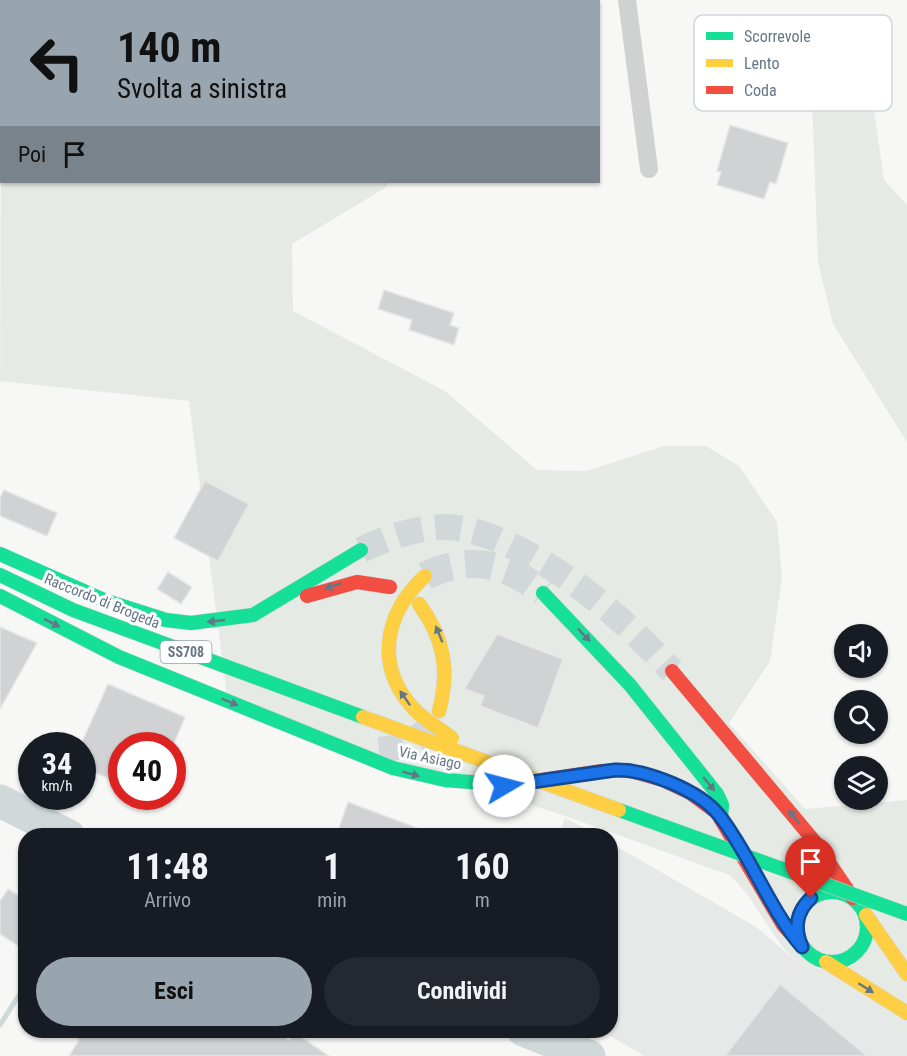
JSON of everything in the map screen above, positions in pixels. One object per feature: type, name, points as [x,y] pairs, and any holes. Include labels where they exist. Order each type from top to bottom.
[{"type":"street","points":[[627,0],[649,170]]},
{"type":"street","name":"SS708","points":[[252,615],[361,550]]},
{"type":"street","name":"SS708","points":[[0,554],[106,601],[166,620],[211,622],[252,615],[348,581],[369,582],[390,587]]},
{"type":"street","name":"Raccordo di Brogeda","points":[[0,575],[74,610],[483,759]]},
{"type":"street","name":"SS708","points":[[425,576],[403,599],[391,623],[387,652],[394,678],[409,704],[422,717],[483,759],[907,914]]},
{"type":"street","name":"SS708","points":[[543,593],[623,677],[717,794],[722,805],[721,818]]},
{"type":"street","name":"Via Asiago","points":[[0,596],[119,657],[393,768],[419,776],[504,786],[602,771],[628,770],[663,780],[690,793],[721,818],[783,925],[802,947]]},
{"type":"street","points":[[419,604],[438,629],[446,659],[446,691],[439,711]]},
{"type":"street","points":[[672,671],[815,842],[907,974]]},
{"type":"street","name":"SS708","points":[[342,747],[380,750]]},
{"type":"street","points":[[802,947],[797,924],[805,904],[827,892],[836,891],[853,898]]},
{"type":"street","points":[[826,962],[844,960],[862,947],[868,930],[866,915]]},
{"type":"street","name":"SS708","points":[[802,947],[814,957],[826,962],[907,1013]]},
{"type":"shaded area","points":[[812,111],[874,111],[884,180],[907,205],[907,442],[833,324],[818,262]]},
{"type":"shaded area","points":[[1,183],[388,183],[385,188],[292,244],[293,311],[445,391],[537,470],[586,471],[664,446],[706,446],[739,466],[777,522],[782,577],[770,661],[729,723],[805,809],[834,806],[834,810],[888,810],[888,802],[907,800],[907,1031],[795,960],[777,940],[747,895],[729,875],[618,835],[618,828],[599,828],[228,704],[189,401],[0,381]]},
{"type":"shaded area","points":[[565,818],[584,828],[561,828]]},
{"type":"shaded area","points":[[618,847],[756,927],[795,960],[907,1031],[907,1056],[644,1056],[614,1038],[618,1038]]},
{"type":"building","points":[[730,125],[788,143],[776,184],[770,182],[764,199],[717,185],[721,172],[717,171]]},
{"type":"building","points":[[384,290],[454,313],[450,325],[459,328],[454,345],[409,330],[412,320],[378,309]]},
{"type":"building","points":[[205,481],[249,504],[218,561],[174,538]]},
{"type":"building","points":[[4,490],[57,513],[47,536],[0,516],[0,498]]},
{"type":"building","points":[[168,572],[192,587],[181,604],[157,589]]},
{"type":"building","points":[[0,627],[37,643],[0,709]]},
{"type":"building","points":[[497,634],[563,659],[538,728],[480,706],[484,696],[464,689]]},
{"type":"building","points":[[108,684],[185,717],[179,732],[108,732],[108,778],[96,773],[96,732],[86,732]]},
{"type":"building","points":[[348,802],[417,828],[339,828]]},
{"type":"building","points":[[8,889],[18,895],[18,946],[0,934],[0,901]]},
{"type":"building","points":[[780,984],[867,1056],[725,1056]]},
{"type":"building","points":[[76,1038],[286,1038],[289,1040],[302,1038],[329,1056],[69,1056],[79,1040]]},
{"type":"waterway","points":[[0,801],[53,828]]},
{"type":"waterway","points":[[0,1025],[18,997]]},
{"type":"waterway","points":[[543,1038],[589,1056]]},
{"type":"tunnel","points":[[361,550],[381,541],[423,529],[444,527],[489,536],[559,572],[618,618],[672,671]]},
{"type":"tunnel","points":[[425,576],[456,565],[486,565],[515,574],[543,593]]},
{"type":"tunnel","points":[[379,750],[407,744],[429,728]]},
{"type":"traffic: fast","points":[[0,554],[106,601],[166,620],[191,623],[253,615],[361,550]]},
{"type":"traffic: fast","points":[[0,575],[73,610],[363,717]]},
{"type":"traffic: fast","points":[[543,593],[630,685],[717,794],[722,805],[721,818]]},
{"type":"traffic: fast","points":[[0,596],[119,657],[393,768],[445,780],[509,785]]},
{"type":"traffic: fast","points":[[619,810],[907,914]]},
{"type":"traffic: fast","points":[[825,892],[839,892],[852,897],[862,907],[867,927],[862,947],[852,957],[839,962],[825,962],[812,957],[802,947],[797,934],[797,920],[802,907],[812,897],[825,892]]},
{"type":"traffic: slow","points":[[425,576],[400,607],[389,641],[389,659],[402,693],[415,710],[452,738]]},
{"type":"traffic: slow","points":[[419,604],[434,629],[442,655],[444,682],[439,711]]},
{"type":"traffic: slow","points":[[363,717],[619,810]]},
{"type":"traffic: slow","points":[[866,915],[907,974]]},
{"type":"traffic: slow","points":[[826,962],[907,1013]]},
{"type":"traffic: jam","points":[[307,596],[357,582],[390,587]]},
{"type":"traffic: jam","points":[[672,671],[815,842],[853,898]]},
{"type":"traffic: jam","points":[[509,785],[602,771],[628,770],[663,780],[690,793],[717,813],[783,925],[803,947]]},
{"type":"route","points":[[504,786],[602,771],[628,770],[647,774],[690,793],[717,813],[760,882],[783,925],[802,947],[798,936],[798,916],[811,898]]}]
